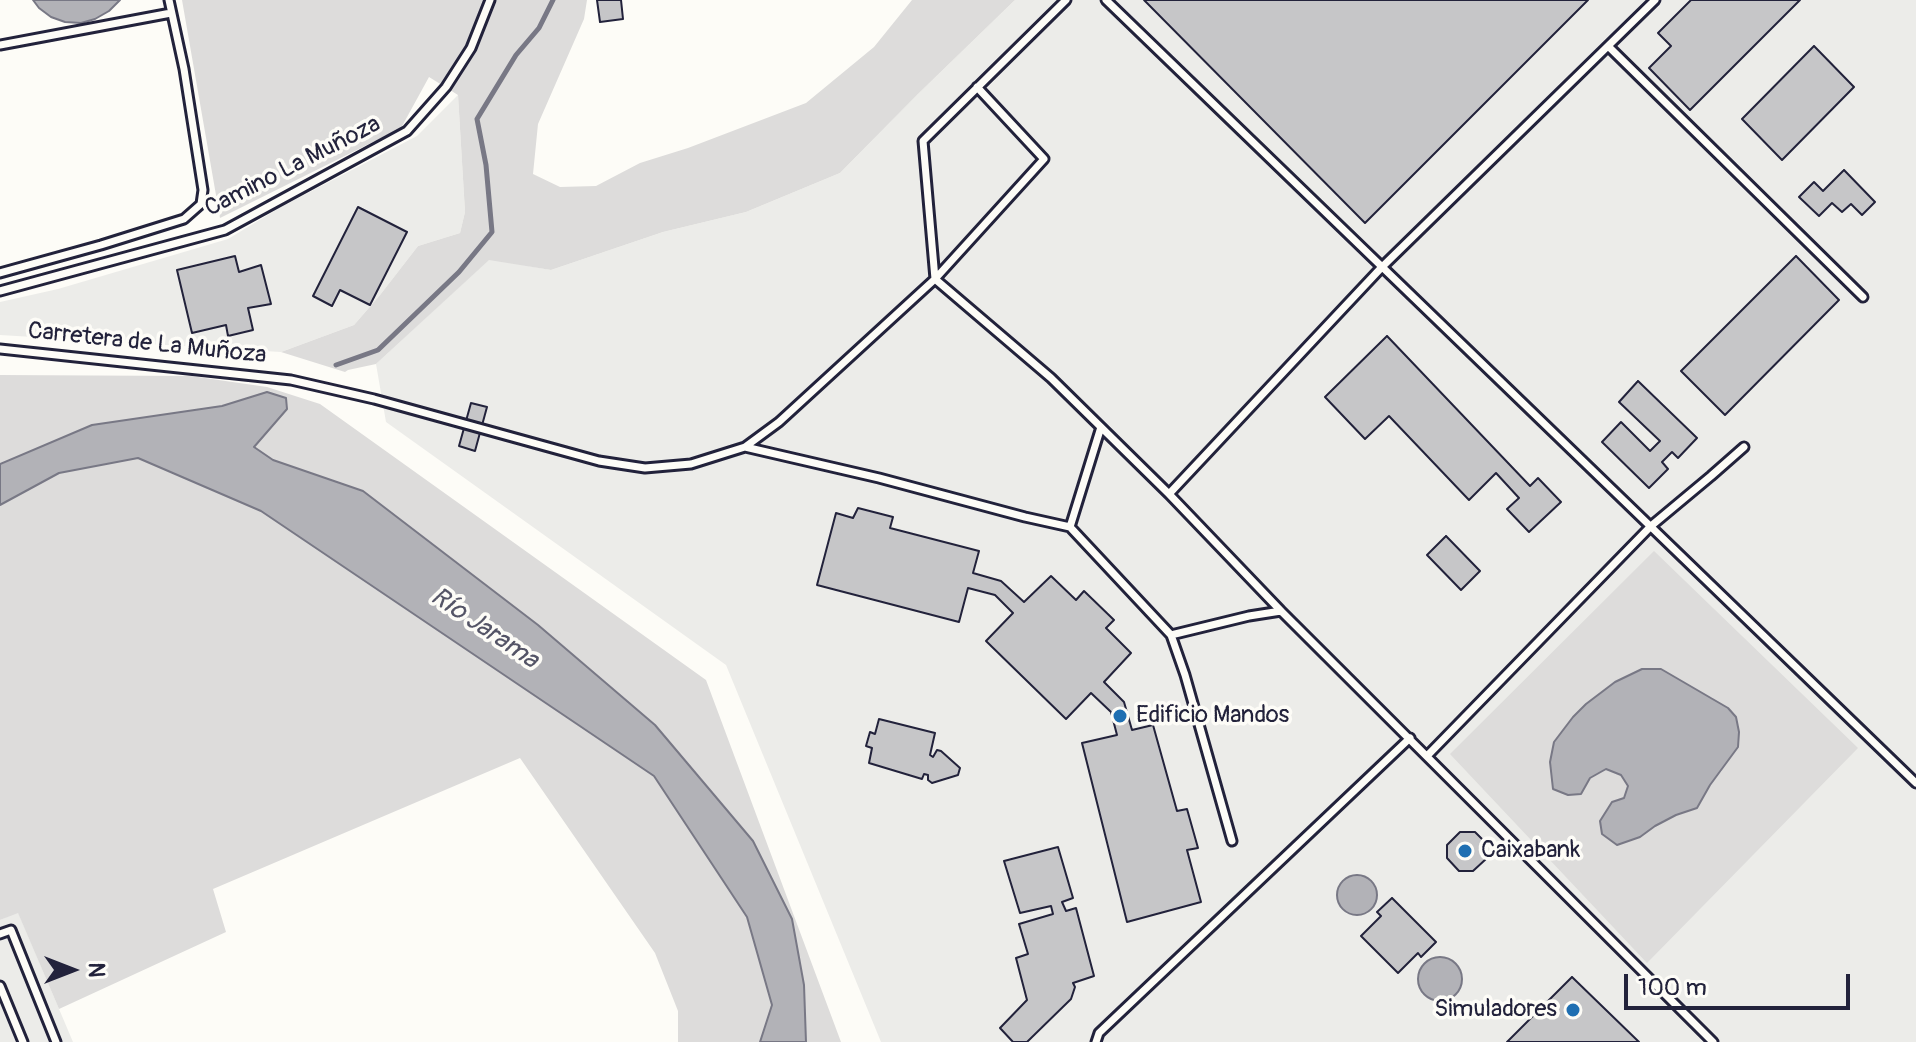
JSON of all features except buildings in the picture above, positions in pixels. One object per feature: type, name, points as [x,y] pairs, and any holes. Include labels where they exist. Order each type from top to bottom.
[{"type":"lane","points":[[0,273],[184,219],[201,204],[203,190],[184,69],[169,0]]},
{"type":"lane","name":"Camino La Muñoza","points":[[0,291],[225,230],[407,131],[446,87],[471,48],[490,0]]},
{"type":"lane","points":[[1066,0],[923,141],[935,279],[1051,378],[1101,427],[1713,1042]]},
{"type":"lane","points":[[1106,0],[1916,783]]},
{"type":"lane","points":[[1169,494],[1381,268],[1655,0]]},
{"type":"lane","points":[[0,45],[171,13]]},
{"type":"lane","points":[[1608,46],[1863,297]]},
{"type":"lane","points":[[745,447],[779,422],[935,279],[1044,159],[977,87]]},
{"type":"lane","name":"Carretera de La Muñoza","points":[[0,349],[291,380],[388,403],[599,461],[645,468],[691,464],[745,447]]},
{"type":"lane","points":[[1070,527],[1101,427]]},
{"type":"lane","points":[[745,447],[1070,527],[1171,635],[1232,841]]},
{"type":"lane","points":[[1427,756],[1651,526],[1744,447]]},
{"type":"lane","points":[[1171,635],[1281,611]]},
{"type":"lane","points":[[1096,1042],[1099,1033],[1410,738]]},
{"type":"lane","points":[[0,934],[11,930],[56,1042]]},
{"type":"lane","points":[[0,986],[23,1042]]},
{"type":"shaded area","points":[[182,0],[587,0],[584,19],[538,124],[533,174],[560,187],[596,186],[640,163],[806,103],[874,47],[912,0],[1015,0],[840,173],[746,212],[663,232],[551,270],[489,260],[376,364],[345,372],[281,352],[354,325],[418,246],[460,233],[465,212],[458,95],[429,77],[401,128],[220,218]]},
{"type":"shaded area","points":[[1015,0],[1916,0],[1916,1042],[881,1042],[726,665],[386,422],[376,364],[489,259],[551,270],[663,232],[746,212],[840,173]]},
{"type":"shaded area","points":[[458,95],[465,212],[460,233],[418,246],[354,325],[281,352],[0,335],[0,302],[58,289],[228,239],[281,207],[417,136]]},
{"type":"shaded area","points":[[0,375],[191,376],[267,387],[320,404],[706,680],[841,1042],[678,1042],[678,1011],[655,953],[520,758],[213,889],[226,932],[59,1009],[18,913],[0,920]]},
{"type":"shaded area","points":[[1654,551],[1858,748],[1647,963],[1450,754]],"holes":[[[1674,676],[1713,698],[1722,771],[1697,807],[1655,826],[1640,837],[1624,798],[1628,786],[1621,775],[1606,769],[1590,778],[1554,742],[1586,704]]]},
{"type":"shaded area","points":[[18,912],[73,1042],[0,1042],[0,920]]},
{"type":"water","points":[[33,0],[120,0],[109,11],[81,23],[51,17]]},
{"type":"water","name":"Río Jarama","points":[[267,392],[286,398],[287,409],[254,447],[273,460],[363,491],[538,625],[655,725],[753,841],[792,919],[804,985],[806,1042],[760,1042],[772,1005],[747,917],[654,776],[261,511],[138,458],[59,473],[0,505],[0,464],[92,425],[222,406]]},
{"type":"water","points":[[1642,669],[1661,669],[1728,708],[1736,717],[1738,747],[1697,808],[1676,815],[1640,837],[1617,845],[1602,834],[1600,821],[1612,802],[1624,798],[1628,786],[1621,775],[1606,769],[1590,778],[1581,794],[1568,795],[1553,789],[1550,762],[1554,742],[1573,717],[1615,682]]},
{"type":"water","points":[[1357,875],[1371,881],[1377,895],[1371,909],[1357,915],[1343,909],[1337,895],[1343,881]]},
{"type":"water","points":[[1440,957],[1455,964],[1462,979],[1455,994],[1440,1001],[1425,994],[1418,979],[1425,964]]},
{"type":"waterway","points":[[336,365],[378,350],[459,272],[492,232],[486,165],[477,119],[516,55],[539,28],[553,0]]},
{"type":"place","name":"Edificio Mandos","points":[[1120,716]]},
{"type":"place","name":"Caixabank","points":[[1465,851]]},
{"type":"place","name":"Simuladores","points":[[1573,1010]]}]
